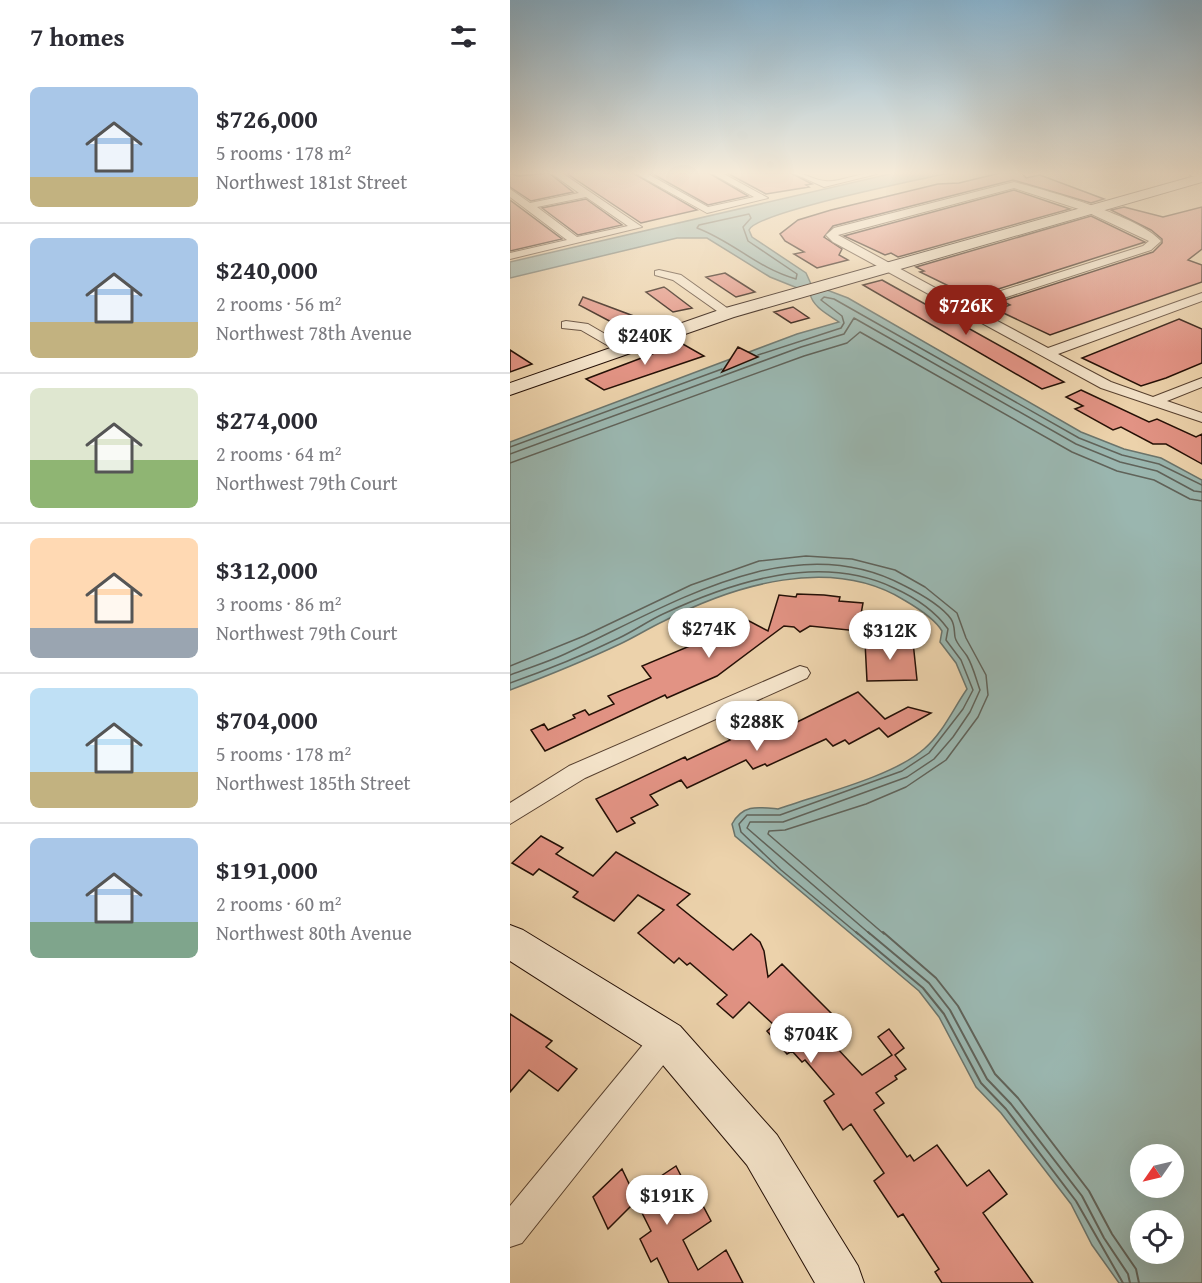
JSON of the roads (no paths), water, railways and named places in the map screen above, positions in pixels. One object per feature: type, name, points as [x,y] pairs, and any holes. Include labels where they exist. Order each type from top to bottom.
[{"type":"street","points":[[564,233],[575,241]]},
{"type":"street","points":[[510,256],[611,233]]},
{"type":"street","points":[[834,233],[831,235],[1106,385],[1202,418]]},
{"type":"street","points":[[510,389],[728,313],[1008,233]]},
{"type":"street","points":[[964,307],[1147,248],[1155,241],[1144,233]]},
{"type":"street","points":[[659,273],[677,277],[728,313]]},
{"type":"street","points":[[1047,353],[1202,297]]},
{"type":"street","points":[[566,325],[584,327],[624,349]]},
{"type":"street","points":[[1152,402],[1202,382]]},
{"type":"street","points":[[510,815],[577,772],[800,674]]},
{"type":"street","points":[[510,941],[666,1039],[762,1150],[841,1283]]},
{"type":"street","points":[[510,1231],[666,1039]]},
{"type":"water","points":[[636,233],[750,233],[752,237],[806,273],[811,284],[848,298],[1081,432],[1124,449],[1161,458],[1202,480],[1202,1283],[1119,1283],[1092,1245],[1071,1204],[1001,1113],[976,1087],[939,1017],[919,991],[735,836],[732,824],[746,810],[752,808],[778,809],[855,784],[894,768],[931,743],[967,689],[956,663],[940,642],[942,631],[930,618],[904,600],[876,587],[846,579],[814,577],[783,580],[721,596],[691,608],[626,641],[510,690],[510,442],[797,334],[839,322],[817,306],[810,293],[770,277],[707,238],[677,238],[510,278],[510,262]]}]
